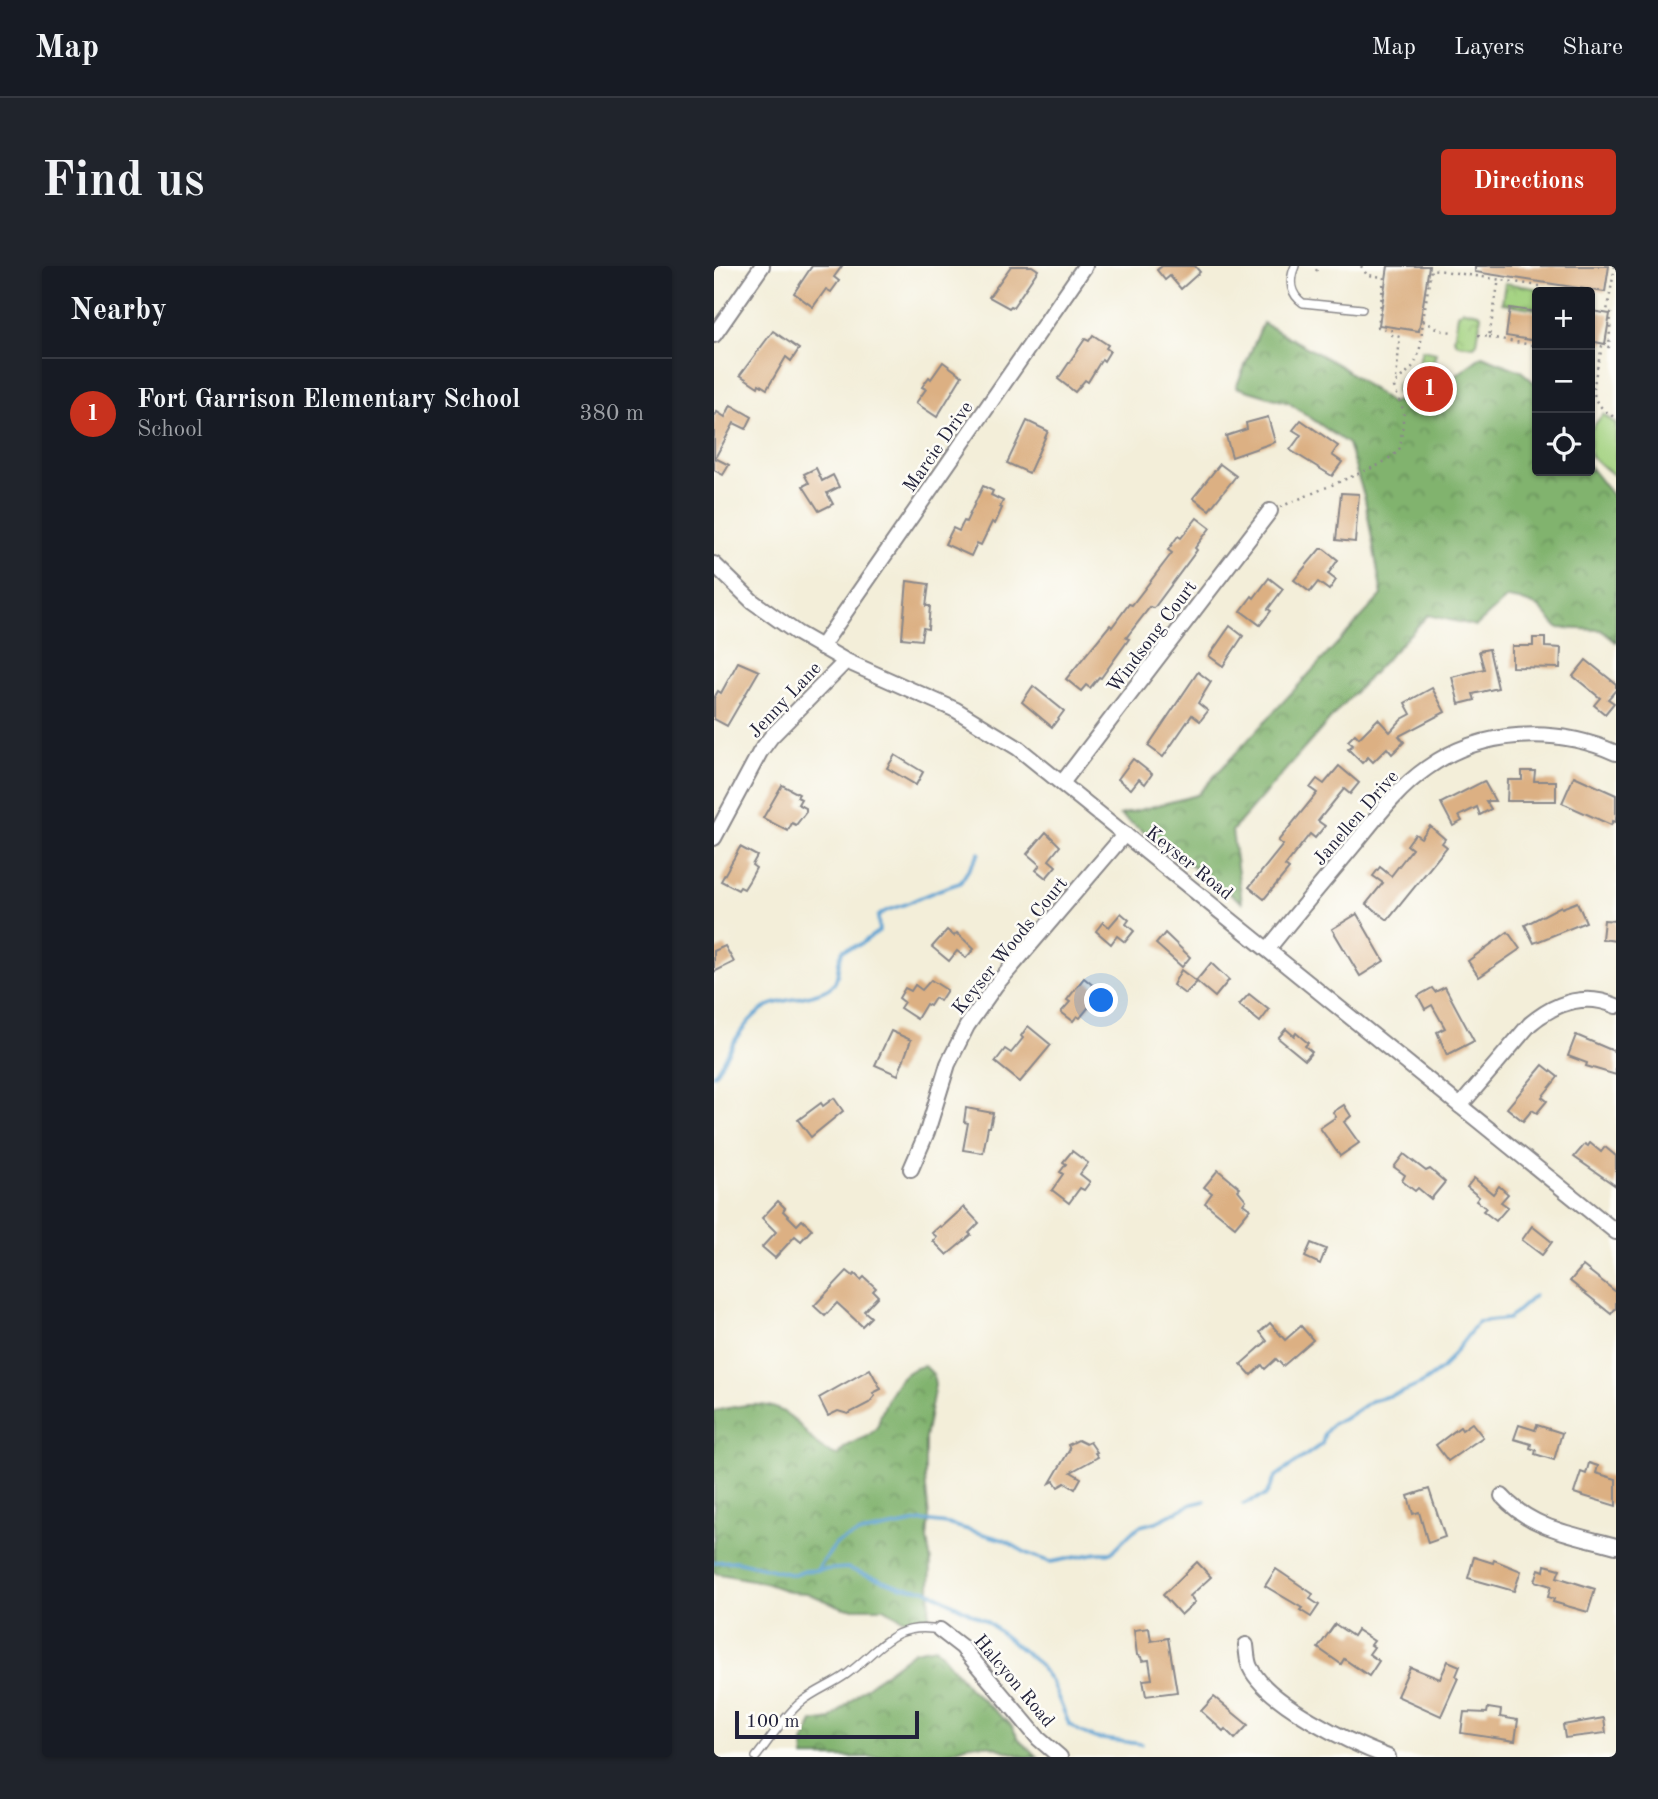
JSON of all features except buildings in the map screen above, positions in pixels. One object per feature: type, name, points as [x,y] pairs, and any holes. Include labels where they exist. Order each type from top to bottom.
[{"type":"street","points":[[714,335],[762,266]]},
{"type":"street","name":"Marcie Drive","points":[[821,647],[1085,266]]},
{"type":"street","name":"Windsong Court","points":[[1062,783],[1270,511]]},
{"type":"street","name":"Keyser Road","points":[[714,564],[752,601],[821,647],[846,662],[933,699],[976,721],[1018,748],[1616,1232]]},
{"type":"street","name":"Jenny Lane","points":[[714,838],[760,752],[771,737],[846,662]]},
{"type":"street","name":"Janellen Drive","points":[[1268,949],[1388,803],[1429,766],[1476,744],[1520,735],[1564,736],[1616,753]]},
{"type":"street","name":"Keyser Woods Court","points":[[911,1169],[927,1132],[941,1082],[967,1026],[995,986],[1125,834]]},
{"type":"street","points":[[1461,1106],[1530,1024],[1553,1006],[1575,1000],[1596,1000],[1616,1006]]},
{"type":"street","points":[[1502,1496],[1513,1508],[1540,1524],[1616,1546]]},
{"type":"street","name":"Halcyon Road","points":[[940,1630],[962,1647],[1039,1739],[1060,1757]]},
{"type":"street","points":[[1246,1645],[1250,1666],[1261,1682],[1280,1698],[1341,1737],[1388,1757]]},
{"type":"lane","points":[[1295,266],[1290,285],[1297,300],[1303,303],[1362,309]]},
{"type":"lane","points":[[755,1757],[799,1703],[848,1673],[895,1633],[926,1627],[940,1630]]},
{"type":"path","points":[[1316,271],[1320,266]]},
{"type":"path","points":[[1270,511],[1379,465],[1400,448],[1404,412],[1402,402],[1395,393],[1395,369],[1400,337],[1392,335],[1394,331],[1378,327],[1384,277],[1367,275],[1362,266]]},
{"type":"path","points":[[1615,266],[1607,311],[1611,313],[1609,347],[1602,346],[1594,391],[1596,400],[1616,419]]},
{"type":"path","points":[[1396,382],[1416,360],[1431,269],[1540,286]]},
{"type":"path","points":[[1489,337],[1499,279]]},
{"type":"path","points":[[1423,321],[1443,331],[1455,332]]},
{"type":"path","points":[[1478,335],[1532,345]]},
{"type":"green space","points":[[1505,283],[1532,288],[1532,308],[1502,303]]},
{"type":"green space","points":[[1463,310],[1481,315],[1477,343],[1474,346],[1458,344],[1454,339],[1458,314]]},
{"type":"green space","points":[[1263,323],[1339,365],[1391,403],[1441,387],[1482,356],[1521,371],[1532,381],[1532,476],[1595,476],[1595,473],[1616,504],[1616,642],[1601,630],[1558,628],[1539,607],[1507,598],[1476,626],[1428,615],[1339,709],[1232,831],[1242,902],[1120,815],[1197,795],[1382,595],[1365,499],[1348,444],[1289,403],[1236,387]]},
{"type":"green space","points":[[1422,350],[1436,353],[1431,367],[1420,385],[1402,396],[1396,392],[1397,385],[1418,365]]},
{"type":"green space","points":[[1603,414],[1616,424],[1616,477],[1595,460],[1595,424]]},
{"type":"green space","points":[[925,1366],[933,1374],[935,1385],[925,1438],[929,1517],[927,1539],[931,1562],[929,1615],[925,1619],[903,1619],[884,1608],[844,1608],[807,1593],[790,1592],[762,1582],[714,1573],[714,1411],[749,1405],[781,1410],[816,1444],[837,1456],[846,1447],[873,1432],[896,1384],[908,1372]]},
{"type":"green space","points":[[935,1647],[970,1689],[1010,1724],[1021,1742],[1038,1757],[1025,1757],[988,1745],[971,1744],[936,1757],[804,1757],[803,1743],[813,1722],[831,1719],[860,1692],[914,1651]]},
{"type":"waterway","points":[[714,1075],[737,1037],[759,1012],[775,1003],[815,994],[830,987],[835,982],[843,950],[859,945],[879,931],[878,916],[960,883],[979,853]]},
{"type":"waterway","points":[[1243,1504],[1266,1495],[1275,1477],[1322,1444],[1325,1433],[1333,1423],[1371,1401],[1421,1384],[1442,1369],[1478,1322],[1508,1319],[1534,1296]]},
{"type":"waterway","points":[[817,1570],[836,1544],[846,1539],[861,1533],[923,1521],[948,1524],[1004,1540],[1028,1554],[1051,1562],[1111,1553],[1140,1526],[1205,1501]]},
{"type":"waterway","points":[[714,1562],[736,1561],[794,1575],[805,1571],[847,1568],[902,1587],[927,1590],[986,1621],[1038,1663],[1052,1683],[1069,1724],[1095,1738],[1141,1744]]},
{"type":"place","name":"Fort Garrison Elementary School","points":[[1430,389]]}]
